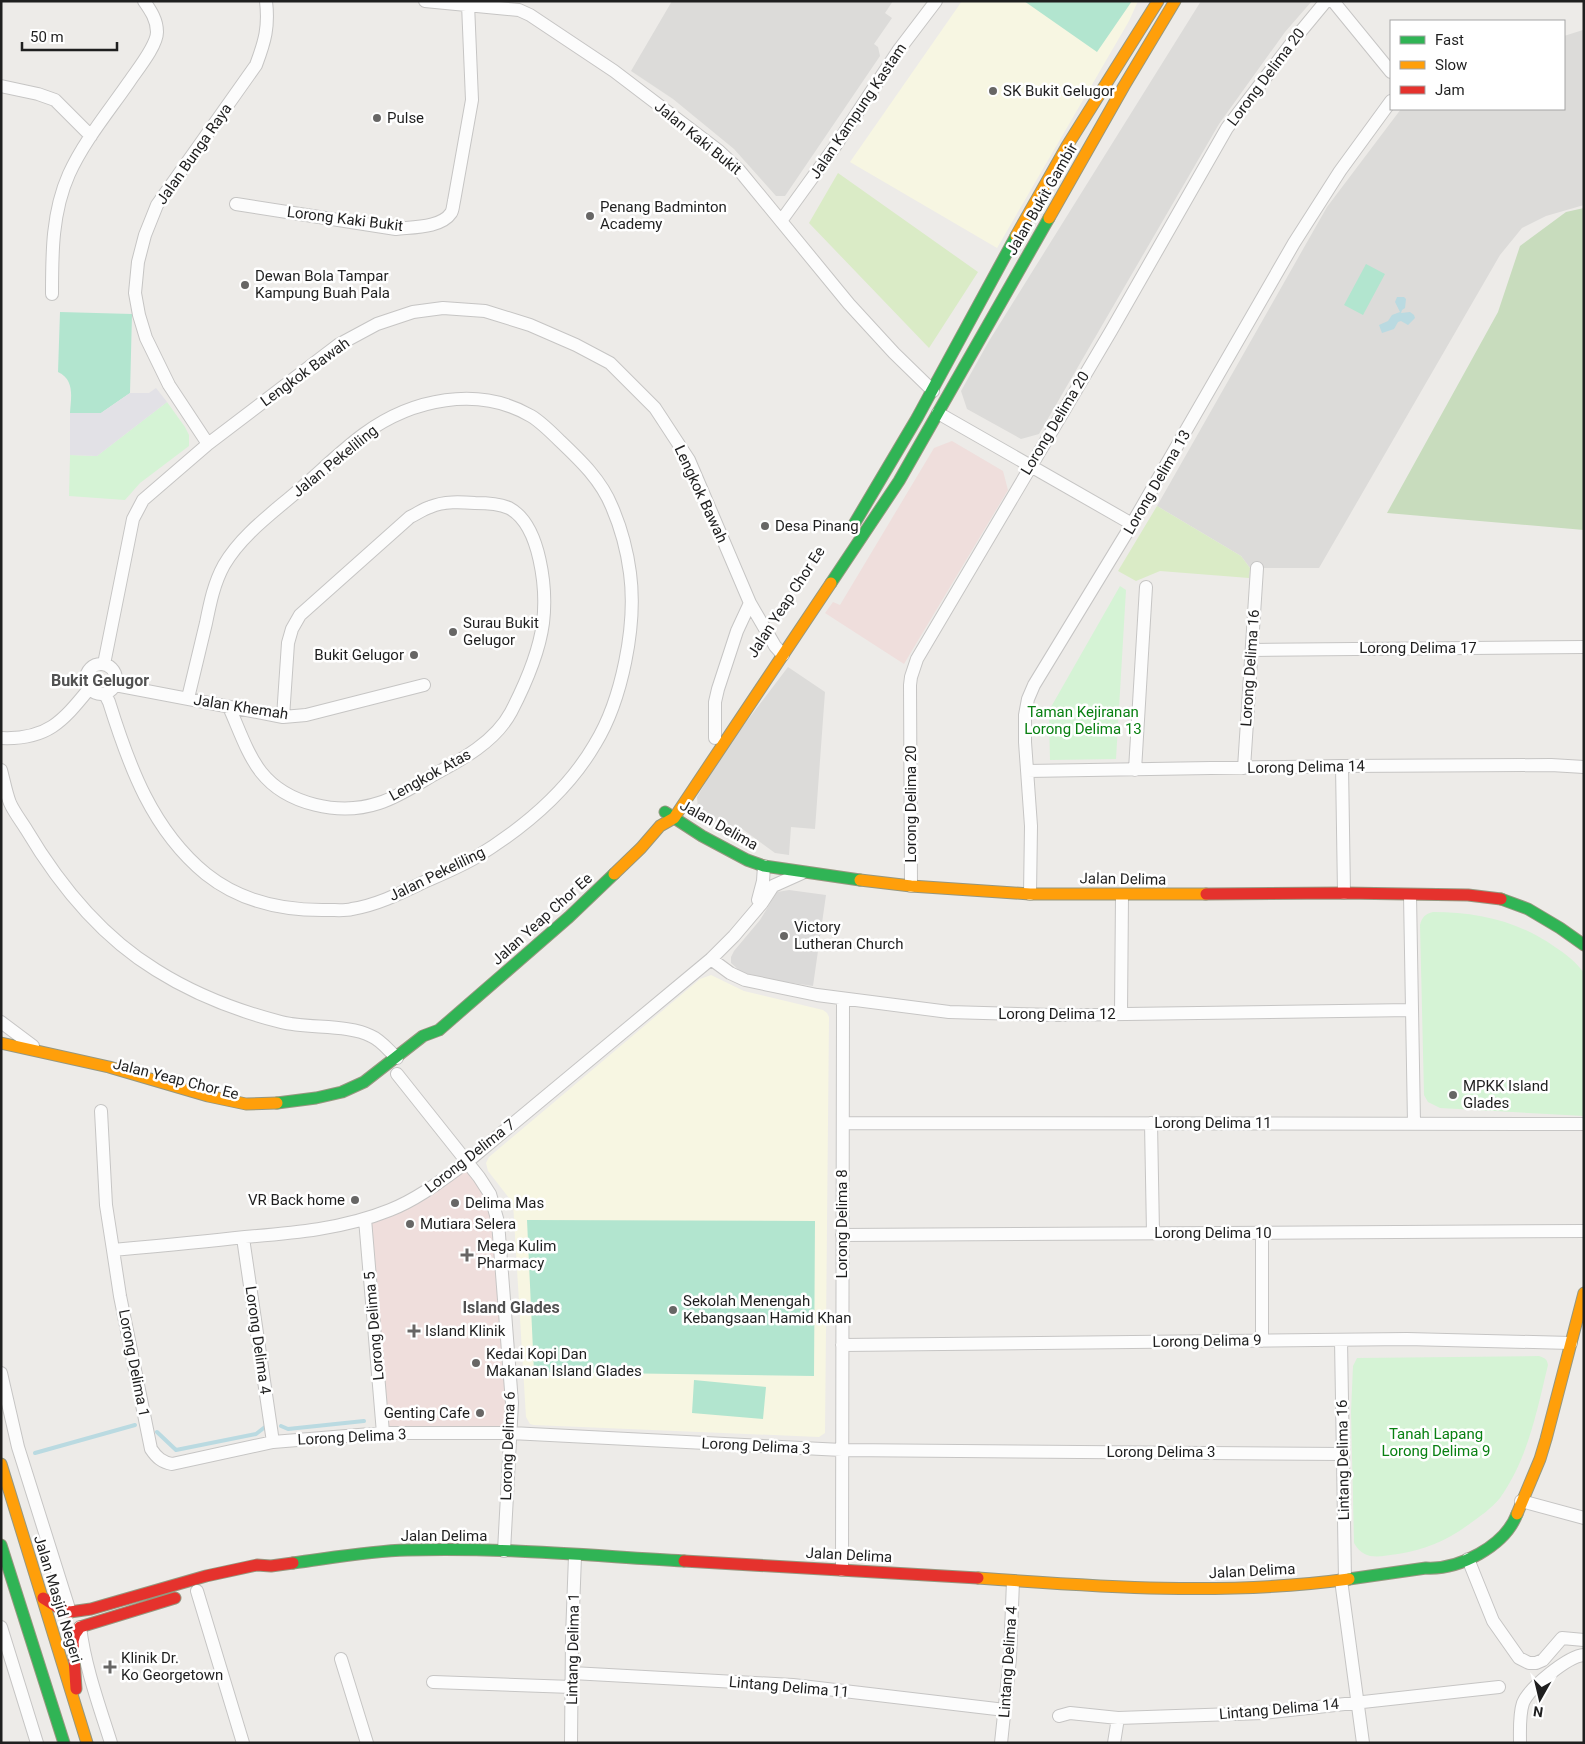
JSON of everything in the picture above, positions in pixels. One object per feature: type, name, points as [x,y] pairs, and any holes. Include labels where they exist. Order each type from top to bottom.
[{"type":"main road","name":"Jalan Bukit Gambir","points":[[933,391],[1016,234],[1092,106],[1158,1]]},
{"type":"main road","name":"Jalan Bukit Gambir","points":[[938,413],[1124,86],[1175,1]]},
{"type":"main road","points":[[847,535],[887,472],[933,391]]},
{"type":"main road","name":"Jalan Yeap Chor Ee","points":[[669,815],[715,738],[899,481],[938,413]]},
{"type":"main road","name":"Jalan Yeap Chor Ee","points":[[1,1051],[97,1074],[214,1106],[245,1112],[279,1114],[323,1106],[360,1095],[397,1074],[402,1062],[423,1036],[439,1030],[569,916],[640,848],[660,826],[779,650],[794,617]]},
{"type":"main road","name":"Jalan Delima","points":[[669,815],[702,836],[747,860],[764,866],[802,872],[911,886],[1030,894],[1344,893],[1468,895],[1498,898],[1528,909],[1584,945]]},
{"type":"main road","name":"Jalan Yeap Chor Ee","points":[[432,1044],[439,1030]]},
{"type":"main road","name":"Jalan Yeap Chor Ee","points":[[1,1043],[109,1067],[208,1096],[246,1104],[297,1101],[342,1092],[402,1062]]},
{"type":"main road","name":"Jalan Delima","points":[[70,1612],[91,1609],[206,1576],[257,1565],[271,1566],[350,1555],[406,1550],[504,1551],[1104,1587],[1246,1588],[1343,1580],[1426,1568],[1436,1570],[1450,1567],[1468,1559],[1489,1546],[1501,1536],[1515,1519],[1539,1460],[1552,1418],[1584,1293]]},
{"type":"main road","name":"Jalan Masjid Negeri","points":[[1,1464],[87,1743]]},
{"type":"main road","points":[[1504,1513],[1521,1501]]},
{"type":"main road","points":[[1,1545],[64,1743]]},
{"type":"main road","name":"Jalan Delima","points":[[1426,1568],[1433,1562],[1455,1552]]},
{"type":"main road","name":"Jalan Delima","points":[[80,1627],[259,1574],[271,1566]]},
{"type":"main road","points":[[43,1598],[62,1610],[70,1612]]},
{"type":"main road","points":[[74,1702],[78,1679],[72,1640],[74,1633],[80,1627]]},
{"type":"street","points":[[52,294],[52,244],[56,213],[69,173],[91,136],[149,54],[157,34],[155,17],[144,1]]},
{"type":"street","name":"Jalan Bunga Raya","points":[[208,444],[169,385],[146,338],[135,293],[138,262],[157,206],[256,65],[266,38],[268,20],[266,1]]},
{"type":"street","name":"Jalan Kaki Bukit","points":[[425,1],[519,10],[530,14],[614,71],[719,151],[751,182],[849,304],[894,353],[933,391]]},
{"type":"street","name":"Jalan Kampung Kastam","points":[[781,221],[836,145],[898,51],[936,1]]},
{"type":"street","name":"Lorong Delima 20","points":[[911,886],[911,676],[917,659],[1227,128],[1326,1]]},
{"type":"street","points":[[1333,1],[1390,71]]},
{"type":"street","name":"Lorong Kaki Bukit","points":[[236,204],[396,228],[436,223],[445,219],[451,212],[454,201],[472,100],[468,4]]},
{"type":"street","points":[[1,86],[38,94],[55,100],[91,136]]},
{"type":"street","name":"Lorong Delima 13","points":[[1030,894],[1031,826],[1025,715],[1028,699],[1034,685],[1132,524],[1294,243],[1340,171],[1390,102]]},
{"type":"street","name":"Lengkok Bawah","points":[[104,664],[133,519],[143,500],[208,444],[338,345],[377,324],[413,312],[444,308],[485,311],[530,325],[576,346],[610,363],[655,408],[689,460],[750,603],[779,650]]},
{"type":"street","name":"Jalan Pekeliling","points":[[104,694],[109,702],[130,765],[147,802],[170,837],[188,858],[210,877],[240,894],[276,907],[309,910],[350,910],[392,897],[470,861],[526,824],[573,776],[596,743],[614,704],[623,672],[631,626],[631,578],[627,553],[610,502],[594,475],[552,433],[531,416],[505,404],[484,399],[466,398],[426,404],[406,411],[364,434],[252,531],[231,555],[222,568],[214,587],[188,698]]},
{"type":"street","points":[[938,413],[1132,524]]},
{"type":"street","name":"Lengkok Atas","points":[[230,707],[254,761],[262,773],[280,789],[297,799],[317,805],[342,809],[361,808],[380,803],[473,752],[496,732],[510,714],[527,678],[543,623],[544,595],[536,543],[523,520],[508,508],[478,503],[454,502],[431,506],[410,517],[300,615],[292,629],[288,643],[283,717]]},
{"type":"street","name":"Lorong Delima 16","points":[[1244,768],[1257,568]]},
{"type":"street","points":[[1135,770],[1146,587]]},
{"type":"street","points":[[715,738],[715,702],[718,689],[737,631],[750,603]]},
{"type":"street","name":"Lorong Delima 17","points":[[1252,650],[1584,647]]},
{"type":"street","points":[[104,664],[109,666],[115,674],[115,685],[109,692],[96,694],[89,689],[85,680],[88,671],[95,665],[104,664]]},
{"type":"street","name":"Jalan Khemah","points":[[115,685],[283,717],[306,715],[424,685]]},
{"type":"street","points":[[1,738],[30,736],[44,732],[57,724],[89,689]]},
{"type":"street","name":"Lorong Delima 14","points":[[1027,771],[1342,766],[1551,765],[1584,767]]},
{"type":"street","points":[[1342,766],[1344,893]]},
{"type":"street","points":[[1,770],[10,804],[44,859],[99,924],[154,970],[185,987],[246,1012],[289,1024],[352,1030],[371,1035],[402,1062]]},
{"type":"street","name":"Lorong Delima 7","points":[[755,910],[761,892],[764,866]]},
{"type":"street","name":"Lorong Delima 7","points":[[113,1250],[336,1227],[392,1210],[428,1190],[467,1162],[712,959],[762,904],[774,886],[802,872]]},
{"type":"street","points":[[1122,895],[1122,1014]]},
{"type":"street","points":[[1410,895],[1414,1123]]},
{"type":"street","name":"Lorong Delima 12","points":[[712,959],[730,974],[745,980],[843,999],[949,1012],[980,1014],[1122,1014],[1412,1010]]},
{"type":"street","name":"Lorong Delima 8","points":[[842,1570],[843,999]]},
{"type":"street","points":[[1,1022],[40,1052]]},
{"type":"street","name":"Lorong Delima 6","points":[[397,1074],[490,1194],[498,1222],[512,1403],[504,1551]]},
{"type":"street","points":[[101,1111],[106,1205],[113,1250]]},
{"type":"street","name":"Lorong Delima 11","points":[[842,1123],[1584,1124]]},
{"type":"street","points":[[1151,1123],[1153,1233]]},
{"type":"street","name":"Lorong Delima 5","points":[[364,1220],[384,1433]]},
{"type":"street","name":"Lorong Delima 10","points":[[842,1235],[1584,1231]]},
{"type":"street","points":[[1262,1233],[1262,1341]]},
{"type":"street","name":"Lorong Delima 4","points":[[243,1238],[273,1442]]},
{"type":"street","name":"Lorong Delima 1","points":[[113,1250],[120,1296],[151,1449],[155,1456],[163,1462],[172,1464]]},
{"type":"street","name":"Lorong Delima 9","points":[[842,1345],[1407,1339],[1571,1343]]},
{"type":"street","name":"Lintang Delima 16","points":[[1341,1340],[1343,1580],[1363,1743]]},
{"type":"street","points":[[1,1373],[18,1447],[70,1612]]},
{"type":"street","name":"Lorong Delima 3","points":[[172,1464],[273,1442],[384,1433],[511,1433],[842,1450],[1343,1454]]},
{"type":"street","points":[[1521,1501],[1584,1518]]},
{"type":"street","name":"Lintang Delima 1","points":[[571,1743],[575,1556]]},
{"type":"street","points":[[1468,1559],[1493,1621],[1514,1654],[1519,1658],[1529,1663],[1536,1663],[1543,1660],[1562,1638],[1584,1640]]},
{"type":"street","name":"Lintang Delima 4","points":[[1001,1743],[1010,1658],[1013,1581]]},
{"type":"street","points":[[206,1589],[244,1743]]},
{"type":"street","points":[[1,1627],[37,1743]]},
{"type":"street","points":[[80,1627],[90,1676],[111,1743]]},
{"type":"street","points":[[1520,1743],[1521,1712],[1530,1692],[1572,1658],[1584,1655]]},
{"type":"street","points":[[341,1659],[367,1743]]},
{"type":"street","name":"Lintang Delima 11","points":[[572,1673],[793,1684],[1004,1710]]},
{"type":"street","points":[[433,1682],[572,1686]]},
{"type":"street","name":"Lintang Delima 14","points":[[1059,1716],[1070,1712],[1118,1718],[1263,1713],[1499,1687]]},
{"type":"street","points":[[1114,1743],[1118,1718]]},
{"type":"shaded area","points":[[672,1],[893,1],[885,13],[892,18],[874,44],[878,47],[880,56],[785,196],[776,196],[734,149],[673,99],[631,71]]},
{"type":"shaded area","name":"SK Bukit Gelugor","points":[[962,1],[1138,1],[1129,21],[997,248],[850,162]]},
{"type":"shaded area","points":[[1201,1],[1312,1],[1285,32],[1219,124],[1039,434],[1021,439],[967,409],[961,391],[989,341]]},
{"type":"shaded area","points":[[1583,30],[1584,205],[1546,216],[1522,228],[1500,255],[1319,568],[1250,568],[1241,556],[1157,506],[1327,207],[1400,110],[1565,110],[1565,36]]},
{"type":"shaded area","points":[[156,388],[167,402],[97,456],[70,455],[70,413],[101,413],[130,393],[149,393]]},
{"type":"shaded area","points":[[952,441],[1003,471],[1008,490],[904,664],[825,613],[833,602],[840,605],[934,448]]},
{"type":"shaded area","points":[[788,667],[825,692],[815,829],[791,827],[789,855],[775,853],[741,828],[735,835],[698,809],[697,797],[725,750]]},
{"type":"shaded area","name":"Victory Lutheran Church","points":[[789,890],[826,895],[813,986],[779,981],[741,972],[731,963],[734,951],[760,920],[777,892]]},
{"type":"shaded area","name":"Sekolah Menengah Kebangsaan Hamid Khan","points":[[711,975],[744,991],[823,1010],[829,1017],[825,1433],[819,1437],[530,1424],[526,1417],[513,1203],[488,1171],[486,1163],[489,1157],[700,979]]},
{"type":"shaded area","points":[[467,1162],[490,1194],[511,1433],[383,1433],[365,1219]]},
{"type":"green space","points":[[1024,1],[1132,1],[1097,52]]},
{"type":"green space","points":[[838,173],[978,272],[929,348],[809,223]]},
{"type":"green space","points":[[1584,208],[1584,530],[1387,513],[1498,312],[1520,246],[1566,212]]},
{"type":"green space","points":[[1366,264],[1385,274],[1363,315],[1344,305]]},
{"type":"green space","points":[[60,312],[132,314],[130,393],[101,413],[70,413],[70,384],[58,372]]},
{"type":"green space","points":[[167,402],[189,435],[189,446],[140,483],[125,500],[69,496],[70,455],[97,456]]},
{"type":"green space","points":[[1157,506],[1241,556],[1250,568],[1249,578],[1160,571],[1136,581],[1118,571]]},
{"type":"green space","name":"Taman Kejiranan Lorong Delima 13","points":[[1120,586],[1126,590],[1116,759],[1050,760],[1049,716],[1051,707]]},
{"type":"green space","points":[[1433,912],[1482,916],[1512,924],[1541,938],[1567,955],[1584,973],[1584,1116],[1440,1108],[1428,1102],[1424,1095],[1420,925],[1424,916]]},
{"type":"green space","points":[[527,1220],[815,1221],[814,1376],[534,1372]]},
{"type":"green space","name":"Tanah Lapang Lorong Delima 9","points":[[1539,1356],[1547,1361],[1548,1365],[1540,1399],[1525,1451],[1510,1483],[1500,1498],[1485,1513],[1460,1531],[1426,1547],[1408,1552],[1379,1556],[1368,1555],[1358,1549],[1354,1543],[1351,1412],[1353,1366],[1357,1358]]},
{"type":"green space","points":[[694,1380],[766,1387],[763,1419],[692,1413]]},
{"type":"water","points":[[1397,297],[1404,297],[1406,299],[1405,308],[1401,313],[1410,312],[1415,318],[1408,325],[1401,321],[1398,322],[1394,329],[1382,333],[1379,325],[1388,321],[1392,315],[1400,312],[1395,302]]},
{"type":"waterway","points":[[281,1426],[288,1429],[364,1421]]},
{"type":"waterway","points":[[35,1453],[135,1425]]},
{"type":"waterway","points":[[157,1432],[176,1450],[256,1434],[265,1427]]},
{"type":"traffic: fast","points":[[831,583],[899,481],[1049,218]]},
{"type":"traffic: fast","points":[[853,526],[917,418],[1016,236]]},
{"type":"traffic: fast","points":[[665,812],[702,836],[747,860],[764,866],[860,880]]},
{"type":"traffic: fast","points":[[277,1103],[316,1098],[342,1092],[364,1082],[423,1036],[439,1030],[569,917],[614,874]]},
{"type":"traffic: fast","points":[[1501,899],[1528,909],[1584,945]]},
{"type":"traffic: fast","points":[[1349,1579],[1426,1568],[1439,1568],[1466,1560],[1492,1546],[1511,1526],[1517,1514]]},
{"type":"traffic: fast","points":[[1,1545],[64,1743]]},
{"type":"traffic: fast","points":[[293,1563],[378,1552],[442,1549],[546,1552],[684,1561]]},
{"type":"traffic: slow","points":[[1016,236],[1067,146],[1158,1]]},
{"type":"traffic: slow","points":[[1049,218],[1175,1]]},
{"type":"traffic: slow","points":[[614,874],[641,848],[660,826],[674,818],[831,583]]},
{"type":"traffic: slow","points":[[860,880],[911,886],[1030,894],[1206,894]]},
{"type":"traffic: slow","points":[[1,1043],[109,1067],[208,1096],[246,1104],[277,1103]]},
{"type":"traffic: slow","points":[[1517,1514],[1540,1459],[1584,1293]]},
{"type":"traffic: slow","points":[[1,1464],[87,1743]]},
{"type":"traffic: slow","points":[[978,1578],[1117,1587],[1210,1589],[1303,1584],[1349,1579]]},
{"type":"traffic: jam","points":[[1206,894],[1344,893],[1468,895],[1501,899]]},
{"type":"traffic: jam","points":[[684,1561],[978,1578]]},
{"type":"traffic: jam","points":[[43,1598],[62,1610],[70,1612],[91,1609],[206,1576],[257,1565],[271,1566],[293,1563]]},
{"type":"traffic: jam","points":[[76,1689],[73,1641],[80,1627],[175,1598]]},
{"type":"place","name":"SK Bukit Gelugor","points":[[993,91]]},
{"type":"place","name":"Pulse","points":[[377,118]]},
{"type":"place","name":"Penang Badminton Academy","points":[[590,216]]},
{"type":"place","name":"Dewan Bola Tampar Kampung Buah Pala","points":[[245,285]]},
{"type":"place","name":"Desa Pinang","points":[[765,526]]},
{"type":"place","name":"Surau Bukit Gelugor","points":[[453,632]]},
{"type":"place","name":"Bukit Gelugor","points":[[414,655]]},
{"type":"place","name":"Victory Lutheran Church","points":[[784,936]]},
{"type":"place","name":"MPKK Island Glades","points":[[1453,1095]]},
{"type":"place","name":"VR Back home","points":[[355,1200]]},
{"type":"place","name":"Delima Mas","points":[[455,1203]]},
{"type":"place","name":"Mutiara Selera","points":[[410,1224]]},
{"type":"place","name":"Mega Kulim Pharmacy","points":[[467,1255]]},
{"type":"place","name":"Sekolah Menengah Kebangsaan Hamid Khan","points":[[673,1310]]},
{"type":"place","name":"Island Klinik","points":[[414,1331]]},
{"type":"place","name":"Kedai Kopi Dan Makanan Island Glades","points":[[476,1363]]},
{"type":"place","name":"Genting Cafe","points":[[480,1413]]},
{"type":"place","name":"Klinik Dr. Ko Georgetown","points":[[110,1667]]},
{"type":"district","name":"Bukit Gelugor","points":[[100,680]]},
{"type":"district","name":"Island Glades","points":[[511,1307]]}]
